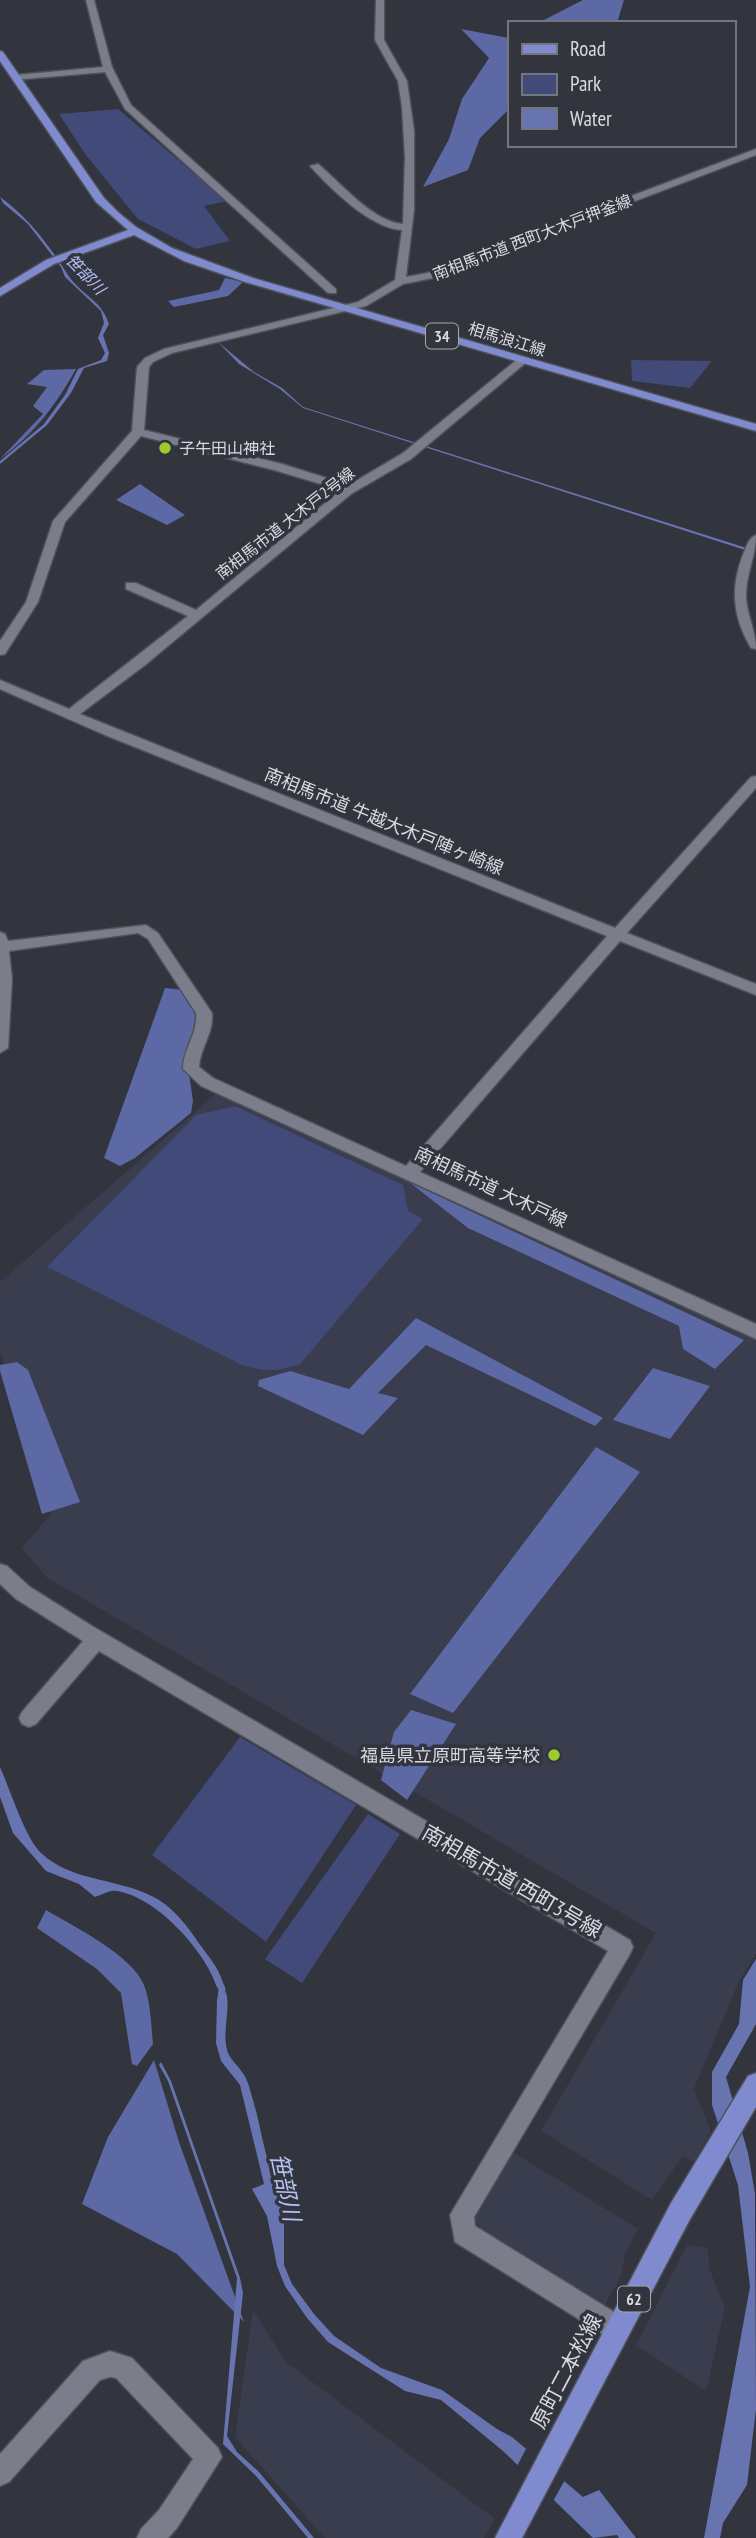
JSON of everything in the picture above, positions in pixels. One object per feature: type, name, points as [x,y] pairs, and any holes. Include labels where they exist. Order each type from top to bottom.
[{"type":"main road","name":"34","points":[[0,54],[87,183],[114,215],[133,232]]},
{"type":"main road","points":[[0,293],[35,270],[133,232]]},
{"type":"main road","name":"相馬浪江線","points":[[133,232],[203,265],[756,428]]},
{"type":"main road","name":"原町二本松線","points":[[513,2528],[680,2211],[708,2169],[756,2084]]},
{"type":"street","points":[[90,0],[95,27],[120,96],[128,107],[332,290]]},
{"type":"street","points":[[380,0],[378,35],[384,52],[404,82],[407,110],[407,227],[400,281]]},
{"type":"street","points":[[16,78],[110,69]]},
{"type":"street","name":"南相馬市道 西町大木戸押釜線","points":[[138,432],[142,370],[149,360],[168,351],[362,304],[400,281],[429,276],[756,152]]},
{"type":"street","points":[[315,166],[375,219],[389,226],[407,227]]},
{"type":"street","name":"南相馬市道 大木戸2号線","points":[[70,715],[140,662],[350,489],[396,464],[523,360]]},
{"type":"street","points":[[0,651],[32,602],[59,521],[138,432],[278,467],[350,489]]},
{"type":"street","points":[[756,539],[740,579],[738,596],[740,611],[756,645]]},
{"type":"street","points":[[131,586],[195,614]]},
{"type":"street","name":"南相馬市道 牛越大木戸陣ヶ崎線","points":[[0,684],[70,715],[756,990]]},
{"type":"street","points":[[410,1172],[691,850],[756,780]]},
{"type":"street","name":"南相馬市道 大木戸線","points":[[1,942],[141,928],[153,936],[204,1013],[206,1022],[190,1061],[191,1069],[207,1082],[410,1172],[756,1332]]},
{"type":"street","points":[[0,1048],[1,942]]},
{"type":"street","name":"南相馬市道 西町3号線","points":[[0,1572],[23,1594],[97,1639],[622,1947],[462,2215],[464,2233],[618,2329]]},
{"type":"street","points":[[29,1718],[97,1639]]},
{"type":"street","points":[[0,2473],[92,2370],[110,2364],[123,2367],[209,2457],[168,2519],[150,2538]]},
{"type":"shaded area","points":[[583,0],[624,0],[618,21],[542,21]]},
{"type":"shaded area","points":[[461,29],[508,38],[508,110],[480,138],[468,170],[423,187],[449,139],[462,99],[489,58]]},
{"type":"shaded area","points":[[225,278],[243,282],[228,296],[174,307],[168,301],[219,290]]},
{"type":"shaded area","points":[[76,369],[43,418],[0,459],[43,414],[33,406],[47,387],[27,384],[44,370]]},
{"type":"shaded area","points":[[140,484],[185,515],[167,525],[116,500]]},
{"type":"shaded area","points":[[165,988],[184,990],[200,1013],[187,1059],[193,1101],[191,1113],[135,1158],[120,1166],[104,1158]]},
{"type":"shaded area","name":"福島県立原町高等学校","points":[[219,1091],[756,1339],[756,1954],[739,1981],[694,2089],[711,2131],[695,2162],[683,2156],[652,2200],[541,2131],[656,1933],[46,1577],[22,1548],[51,1514],[0,1352],[0,1282]]},
{"type":"shaded area","points":[[409,1182],[744,1340],[715,1369],[683,1349],[679,1326],[468,1228]]},
{"type":"shaded area","points":[[416,1318],[603,1418],[595,1426],[426,1345],[378,1393],[398,1398],[363,1435],[258,1386],[259,1380],[290,1371],[349,1389]]},
{"type":"shaded area","points":[[17,1362],[28,1370],[80,1502],[42,1514],[0,1371],[0,1365]]},
{"type":"shaded area","points":[[653,1368],[710,1386],[670,1439],[613,1420]]},
{"type":"shaded area","points":[[596,1447],[640,1472],[453,1713],[410,1694]]},
{"type":"shaded area","points":[[411,1710],[456,1724],[407,1800],[381,1780],[394,1732]]},
{"type":"shaded area","points":[[46,1910],[115,1952],[144,1985],[153,2044],[137,2066],[132,2064],[121,1993],[97,1969],[37,1928]]},
{"type":"shaded area","points":[[154,2060],[179,2142],[244,2322],[177,2254],[82,2204],[108,2137]]},
{"type":"shaded area","points":[[513,2152],[638,2229],[626,2252],[620,2278],[605,2305],[481,2229],[473,2216]]},
{"type":"shaded area","points":[[687,2245],[708,2248],[709,2268],[725,2308],[706,2391],[636,2345]]},
{"type":"shaded area","points":[[253,2310],[286,2362],[495,2519],[484,2538],[325,2538],[235,2437]]},
{"type":"green space","points":[[118,109],[227,201],[204,206],[230,241],[196,249],[138,219],[85,154],[59,114]]},
{"type":"green space","points":[[631,360],[712,361],[690,388],[632,381]]},
{"type":"green space","points":[[235,1106],[403,1185],[408,1211],[423,1219],[300,1364],[285,1369],[264,1370],[242,1365],[47,1267],[196,1115]]},
{"type":"green space","points":[[240,1737],[356,1805],[266,1942],[152,1855]]},
{"type":"green space","points":[[368,1814],[400,1834],[302,1983],[265,1959]]},
{"type":"water","points":[[0,197],[29,223],[73,282],[101,309],[109,324],[103,335],[109,353],[107,361],[84,368],[71,393],[47,425],[0,464],[0,461],[44,424],[65,395],[78,369],[101,360],[105,353],[98,338],[104,323],[101,311],[65,277],[61,267],[28,224],[3,203]]},
{"type":"water","points":[[218,342],[254,372],[282,388],[303,407],[756,551],[742,549],[303,408],[280,389],[239,364]]},
{"type":"water","points":[[0,1767],[24,1825],[41,1853],[68,1870],[129,1887],[165,1904],[190,1931],[216,1966],[223,1983],[217,1987],[190,1942],[177,1927],[147,1903],[116,1891],[95,1897],[79,1884],[46,1871],[13,1833],[0,1797]]},
{"type":"water","points":[[756,1959],[756,2024],[726,2077],[748,2153],[755,2194],[756,2409],[747,2485],[723,2523],[720,2538],[704,2538],[750,2287],[738,2185],[712,2105],[712,2072],[739,2024],[743,1980]]},
{"type":"water","points":[[226,1992],[227,2050],[248,2084],[275,2180],[291,2177],[284,2205],[284,2265],[292,2284],[314,2314],[334,2336],[381,2368],[442,2390],[512,2437],[583,2497],[599,2490],[636,2538],[619,2538],[617,2535],[593,2538],[503,2451],[441,2400],[405,2391],[328,2342],[307,2318],[285,2286],[277,2266],[267,2216],[252,2189],[264,2184],[240,2085],[221,2061],[216,2043],[217,1999]]},
{"type":"water","points":[[161,2062],[171,2081],[243,2293],[227,2436],[237,2452],[259,2472],[314,2538],[308,2538],[256,2476],[223,2444],[237,2278],[168,2081],[159,2065]]},
{"type":"pier","points":[[528,2445],[566,2478],[552,2503],[516,2468]]},
{"type":"waterway","name":"笹部川","points":[[217,1978],[222,1989],[221,1999]]},
{"type":"place","name":"子午田山神社","points":[[165,448]]},
{"type":"place","name":"福島県立原町高等学校","points":[[554,1755]]}]
